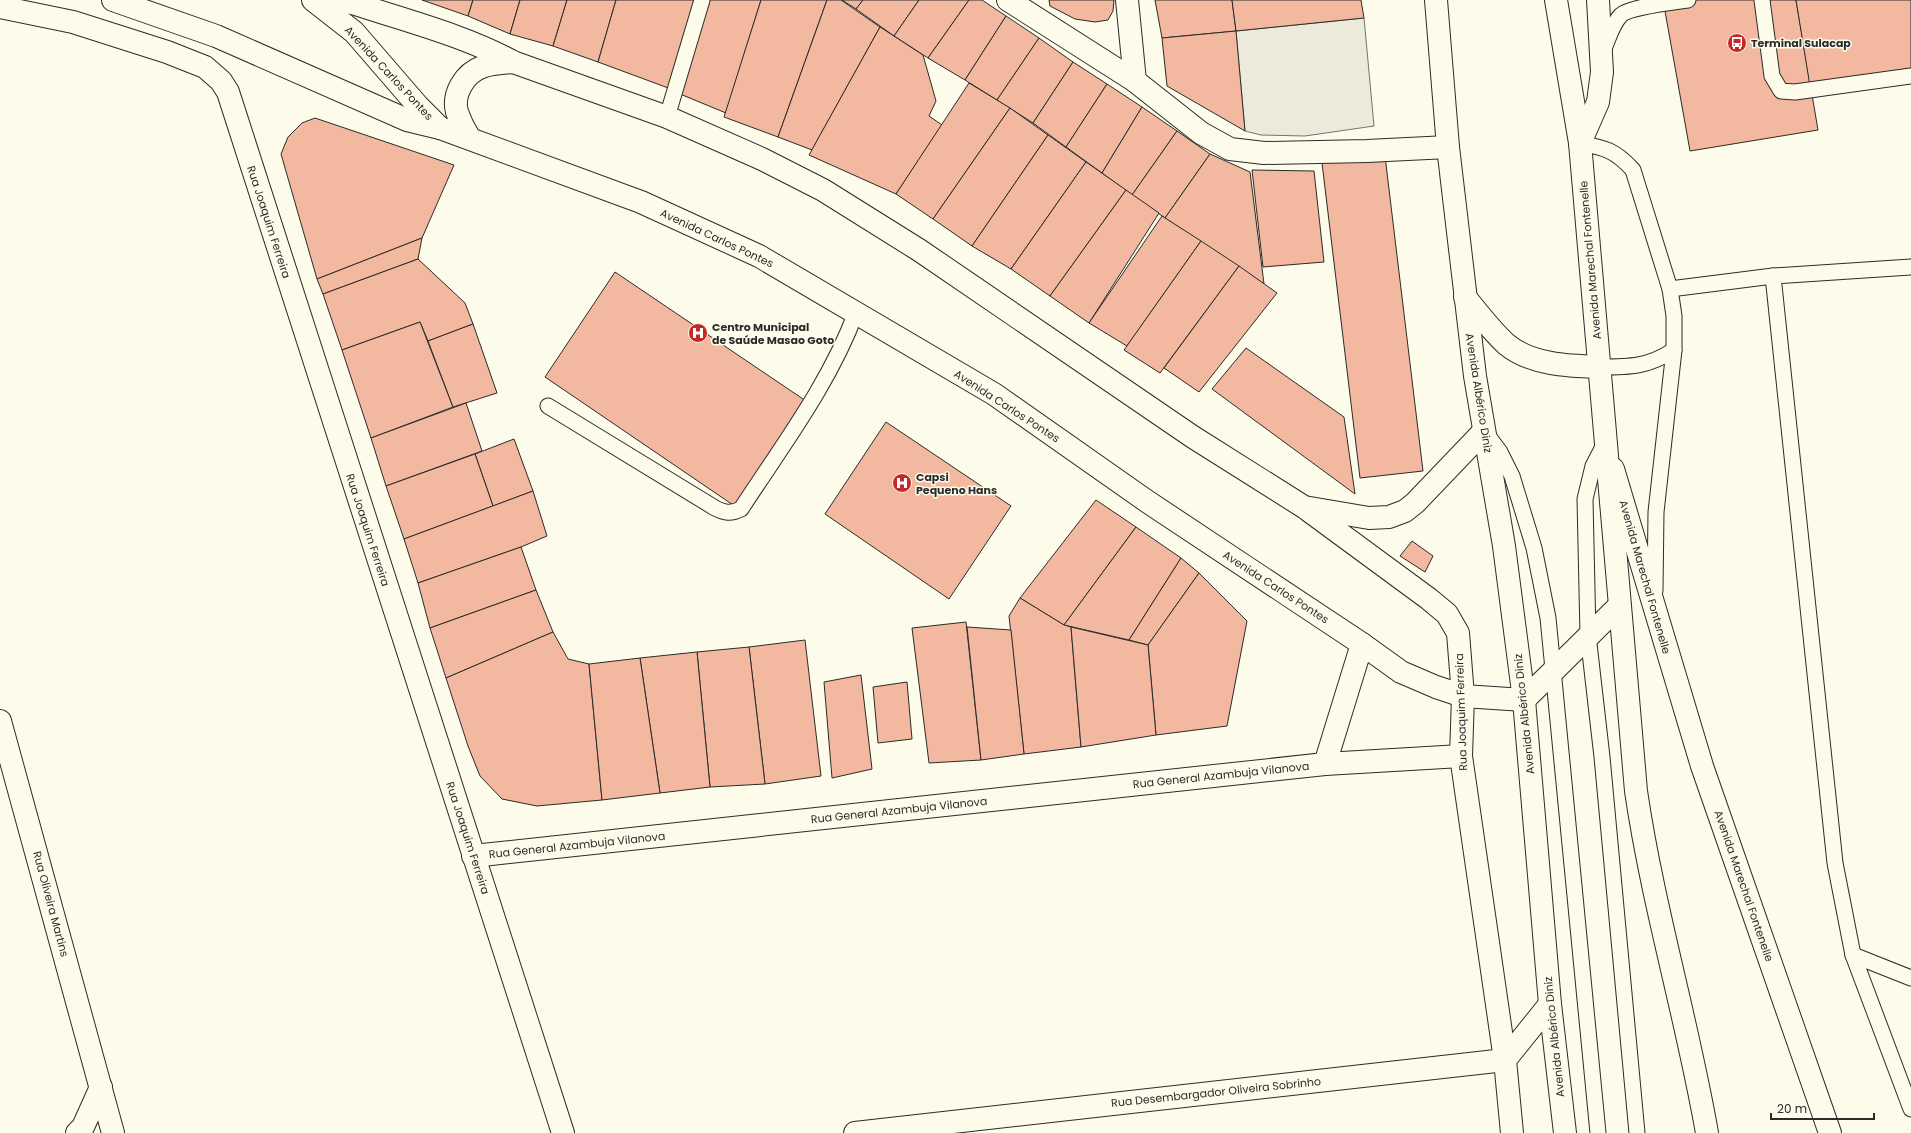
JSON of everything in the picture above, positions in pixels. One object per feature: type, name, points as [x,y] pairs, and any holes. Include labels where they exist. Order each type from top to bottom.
[{"type":"main road","points":[[113,0],[216,36],[407,120],[440,128]]},
{"type":"main road","name":"Avenida Carlos Pontes","points":[[313,0],[354,32],[418,106],[440,128],[648,205],[759,256],[994,394],[1148,502],[1362,644],[1401,672],[1436,687],[1463,696],[1524,700]]},
{"type":"main road","points":[[338,0],[356,4],[495,52],[513,62],[546,72],[667,117],[762,158],[829,194],[919,250],[1193,437],[1304,507],[1369,518],[1388,517],[1405,511],[1415,503],[1484,431]]},
{"type":"main road","points":[[1008,0],[1135,81],[1201,133],[1230,149],[1245,152],[1264,153],[1367,152],[1448,147]]},
{"type":"main road","points":[[1127,0],[1135,81]]},
{"type":"main road","points":[[1436,0],[1448,147],[1465,297],[1506,344],[1516,351],[1535,359],[1565,366],[1600,367]]},
{"type":"main road","name":"Avenida Marechal Fontenelle","points":[[1556,0],[1580,143],[1606,442],[1702,766],[1830,1133]]},
{"type":"main road","points":[[1580,143],[1598,102],[1602,72],[1598,0]]},
{"type":"main road","name":"Rua Joaquim Ferreira","points":[[0,7],[73,22],[167,52],[205,67],[221,81],[228,92],[563,1133]]},
{"type":"main road","points":[[469,138],[456,110],[456,99],[464,79],[482,67],[513,62]]},
{"type":"main road","name":"Avenida Albérico Diniz","points":[[1465,297],[1475,376],[1504,546],[1524,700],[1550,1004],[1565,1133]]},
{"type":"main road","points":[[1606,442],[1636,791],[1644,848],[1660,923],[1699,1086],[1707,1133]]},
{"type":"main road","name":"Rua Joaquim Ferreira","points":[[1304,507],[1429,599],[1447,614],[1458,633],[1463,696],[1461,756],[1505,1060]]},
{"type":"main road","points":[[1524,700],[1619,606]]},
{"type":"main road","name":"Rua General Azambuja Vilanova","points":[[1324,764],[1362,644]]},
{"type":"main road","name":"Rua Oliveira Martins","points":[[0,721],[113,1133]]},
{"type":"main road","name":"Rua General Azambuja Vilanova","points":[[473,856],[1324,764],[1461,756]]},
{"type":"main road","points":[[1512,1133],[1505,1060],[1550,1004]]},
{"type":"main road","name":"Rua Desembargador Oliveira Sobrinho","points":[[856,1133],[1505,1060]]},
{"type":"main road","points":[[77,1133],[83,1127],[101,1087]]},
{"type":"lane","points":[[667,117],[702,0]]},
{"type":"lane","points":[[1601,56],[1613,26],[1622,14],[1631,10],[1688,0]]},
{"type":"lane","points":[[1762,0],[1772,76],[1781,91],[1795,92],[1911,76]]},
{"type":"lane","points":[[1580,143],[1605,148],[1624,160],[1633,170],[1670,289],[1674,316],[1674,350],[1656,512],[1655,610]]},
{"type":"lane","points":[[1670,289],[1773,276],[1911,267]]},
{"type":"lane","points":[[1773,276],[1835,863],[1853,955],[1911,1109]]},
{"type":"lane","points":[[548,406],[715,508],[723,512],[733,513],[741,509],[814,396],[848,333],[856,312]]},
{"type":"lane","points":[[1600,367],[1632,367],[1649,363],[1674,350]]},
{"type":"lane","points":[[1484,431],[1500,452],[1512,476],[1534,548],[1548,618],[1598,1133]]},
{"type":"lane","points":[[1606,442],[1593,466],[1585,499],[1588,636],[1602,757],[1637,1133]]},
{"type":"lane","points":[[1853,955],[1911,978]]},
{"type":"shaded area","points":[[1364,18],[1374,126],[1305,136],[1261,135],[1245,131],[1236,31]]},
{"type":"building","points":[[422,0],[473,0],[468,16]]},
{"type":"building","points":[[473,0],[520,0],[510,34],[468,16]]},
{"type":"building","points":[[520,0],[567,0],[553,46],[510,34]]},
{"type":"building","points":[[567,0],[616,0],[598,62],[553,46]]},
{"type":"building","points":[[616,0],[699,0],[671,89],[598,62]]},
{"type":"building","points":[[706,0],[761,0],[726,113],[680,94]]},
{"type":"building","points":[[761,0],[827,0],[778,137],[724,117]]},
{"type":"building","points":[[827,0],[841,0],[880,27],[812,150],[778,137]]},
{"type":"building","points":[[842,0],[863,0],[856,9]]},
{"type":"building","points":[[863,0],[919,0],[894,36],[856,9]]},
{"type":"building","points":[[919,0],[969,0],[928,58],[894,36]]},
{"type":"building","points":[[969,0],[982,0],[1006,16],[965,80],[928,58]]},
{"type":"building","points":[[1049,0],[1114,0],[1113,11],[1108,20],[1095,22],[1075,19],[1050,6]]},
{"type":"building","points":[[1155,0],[1232,0],[1236,31],[1162,38]]},
{"type":"building","points":[[1232,0],[1361,0],[1364,18],[1236,31]]},
{"type":"building","name":"Terminal Sulacap","points":[[1663,0],[1796,0],[1818,130],[1690,151]]},
{"type":"building","points":[[1796,0],[1911,0],[1911,69],[1810,86]]},
{"type":"building","points":[[1006,16],[1039,38],[997,100],[965,80]]},
{"type":"building","points":[[880,27],[923,55],[936,101],[929,116],[942,125],[896,194],[809,155]]},
{"type":"building","points":[[1236,31],[1245,131],[1167,86],[1162,38]]},
{"type":"building","points":[[1039,38],[1073,62],[1033,123],[997,100]]},
{"type":"building","points":[[1073,62],[1107,84],[1066,147],[1033,123]]},
{"type":"building","points":[[969,83],[1010,108],[933,219],[896,194]]},
{"type":"building","points":[[1107,84],[1142,107],[1102,173],[1066,147]]},
{"type":"building","points":[[1142,107],[1177,131],[1132,195],[1102,173]]},
{"type":"building","points":[[1010,108],[1048,135],[972,246],[933,219]]},
{"type":"building","points":[[315,118],[454,165],[422,238],[317,279],[281,154],[288,137],[302,123]]},
{"type":"building","points":[[1177,131],[1210,154],[1165,218],[1132,195]]},
{"type":"building","points":[[1048,135],[1086,162],[1011,269],[972,246]]},
{"type":"building","points":[[1210,154],[1250,172],[1264,284],[1165,218]]},
{"type":"building","points":[[1385,156],[1423,471],[1360,478],[1322,163]]},
{"type":"building","points":[[1086,162],[1126,190],[1050,296],[1011,269]]},
{"type":"building","points":[[1252,170],[1314,171],[1324,262],[1263,267]]},
{"type":"building","points":[[1126,190],[1159,213],[1089,323],[1050,296]]},
{"type":"building","points":[[1162,216],[1201,241],[1127,346],[1089,323]]},
{"type":"building","points":[[422,238],[418,259],[323,294],[317,279]]},
{"type":"building","points":[[1201,241],[1239,266],[1160,373],[1124,350]]},
{"type":"building","points":[[418,259],[465,303],[473,324],[428,341],[420,322],[342,350],[323,294]]},
{"type":"building","points":[[1239,266],[1277,293],[1199,392],[1164,368]]},
{"type":"building","points":[[615,272],[806,401],[736,507],[545,377]]},
{"type":"building","points":[[420,322],[453,407],[371,438],[342,350]]},
{"type":"building","points":[[473,324],[497,393],[453,407],[428,341]]},
{"type":"building","points":[[1246,348],[1344,417],[1355,494],[1212,389]]},
{"type":"building","points":[[466,403],[482,451],[386,486],[371,438]]},
{"type":"building","points":[[886,422],[1011,506],[949,599],[825,514]]},
{"type":"building","points":[[514,439],[533,491],[493,506],[475,454]]},
{"type":"building","points":[[475,454],[493,506],[404,539],[386,486]]},
{"type":"building","points":[[533,491],[547,536],[521,547],[418,583],[404,539]]},
{"type":"building","points":[[1096,500],[1136,527],[1064,625],[1020,598]]},
{"type":"building","points":[[1136,527],[1181,558],[1129,640],[1064,625]]},
{"type":"building","points":[[1412,541],[1433,556],[1425,572],[1400,556]]},
{"type":"building","points":[[521,547],[536,590],[430,628],[418,583]]},
{"type":"building","points":[[1181,558],[1199,573],[1148,645],[1129,640]]},
{"type":"building","points":[[1199,573],[1247,621],[1227,726],[1156,735],[1148,645]]},
{"type":"building","points":[[536,590],[553,632],[446,678],[430,628]]},
{"type":"building","points":[[1020,598],[1064,625],[1071,627],[1081,747],[1024,754],[1009,616]]},
{"type":"building","points":[[966,622],[981,760],[929,763],[912,628]]},
{"type":"building","points":[[967,627],[1011,630],[1024,754],[981,760]]},
{"type":"building","points":[[1071,627],[1148,645],[1156,735],[1081,747]]},
{"type":"building","points":[[553,632],[568,659],[589,664],[602,800],[537,806],[502,799],[480,776],[468,746],[446,678]]},
{"type":"building","points":[[805,640],[821,776],[765,784],[749,647]]},
{"type":"building","points":[[749,647],[765,784],[710,787],[697,652]]},
{"type":"building","points":[[697,652],[710,787],[660,793],[640,658]]},
{"type":"building","points":[[640,658],[660,793],[602,800],[589,664]]},
{"type":"building","points":[[861,675],[872,769],[832,778],[824,682]]},
{"type":"building","points":[[907,682],[912,739],[878,743],[873,687]]},
{"type":"place","name":"Terminal Sulacap","points":[[1737,43]]},
{"type":"place","name":"Centro Municipal de Saúde Masao Goto","points":[[698,333]]},
{"type":"place","name":"Capsi Pequeno Hans","points":[[902,483]]}]
